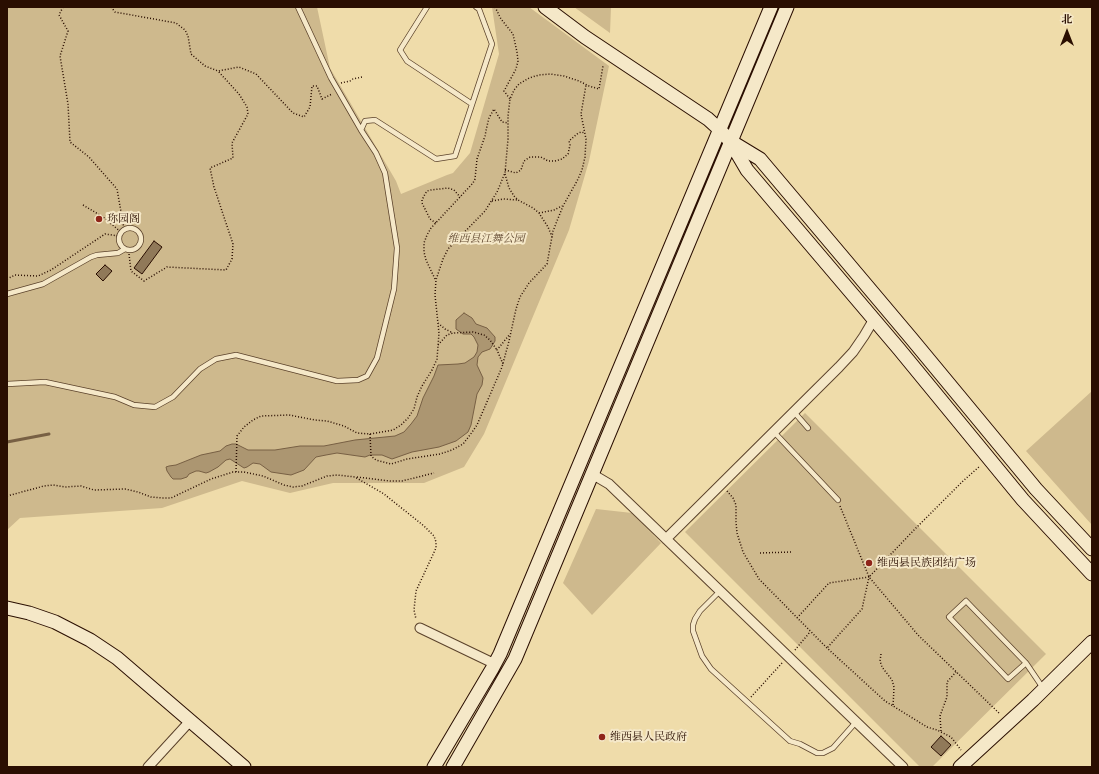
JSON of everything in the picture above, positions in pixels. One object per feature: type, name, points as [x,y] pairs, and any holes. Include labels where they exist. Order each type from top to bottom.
[{"type":"main road","points":[[545,7],[585,37],[708,119],[719,129],[730,141],[747,170],[874,319],[1023,500],[1092,574]]},
{"type":"main road","points":[[434,767],[495,664],[771,7]]},
{"type":"main road","points":[[453,767],[515,659],[787,7]]},
{"type":"main road","points":[[730,141],[760,159],[1036,489],[1092,549]]},
{"type":"main road","points":[[7,608],[29,613],[55,622],[90,640],[117,658],[244,767]]},
{"type":"main road","points":[[965,763],[1092,642]]},
{"type":"street","points":[[666,539],[839,367],[864,336],[874,319]]},
{"type":"street","points":[[592,474],[609,484],[903,767]]},
{"type":"street","points":[[420,628],[495,664]]},
{"type":"street","points":[[148,767],[191,720]]},
{"type":"lane","points":[[7,384],[45,382],[115,397],[134,405],[155,407],[173,397],[200,369],[216,358],[236,355],[337,381],[358,380],[367,376],[377,358],[394,289],[397,248],[385,173],[376,153],[335,84],[298,7]]},
{"type":"lane","points":[[427,7],[400,50],[407,61],[472,104]]},
{"type":"lane","points":[[361,130],[365,121],[375,120],[436,159],[455,156],[492,44],[479,9],[476,7]]},
{"type":"lane","points":[[7,294],[43,284],[91,257],[118,253],[136,248],[139,246],[142,238],[135,229],[127,228],[121,232],[119,244],[127,250]]},
{"type":"lane","points":[[794,412],[808,428]]},
{"type":"lane","points":[[774,432],[838,500]]},
{"type":"lane","points":[[720,591],[700,611],[693,625],[693,631],[702,656],[711,669],[790,741],[800,744],[817,753],[823,753],[833,748],[856,722]]},
{"type":"lane","points":[[1026,663],[1008,679],[949,617],[966,601],[1026,663],[1044,689]]},
{"type":"path","points":[[63,7],[59,14],[68,31],[60,56],[68,104],[70,142],[89,157],[117,189],[121,232]]},
{"type":"path","points":[[111,7],[115,12],[176,23],[185,30],[188,36],[191,54],[205,66],[218,71],[239,94],[247,107],[248,114],[232,143],[233,158],[210,168],[214,187],[233,244],[232,259],[226,270],[167,267],[144,280],[131,271],[127,250]]},
{"type":"path","points":[[495,7],[501,19],[512,34],[517,52],[518,61],[516,70],[504,91],[510,99]]},
{"type":"path","points":[[518,200],[509,188],[505,177],[508,116],[510,99],[514,90],[529,78],[550,74],[564,76],[599,89],[603,66]]},
{"type":"path","points":[[218,71],[239,67],[256,74],[293,113],[304,117],[310,107],[312,86],[317,86],[322,99],[340,91]]},
{"type":"path","points":[[335,84],[362,77]]},
{"type":"path","points":[[370,434],[370,456],[376,460],[391,464],[407,459],[440,454],[452,450],[463,444],[477,425],[503,364],[520,297],[529,283],[547,264],[553,231],[563,206],[582,170],[585,157],[586,139],[581,114],[586,85]]},
{"type":"path","points":[[436,280],[426,260],[424,252],[424,243],[427,235],[436,223],[473,183],[475,179],[477,159],[488,122],[494,110],[502,122],[508,123]]},
{"type":"path","points":[[505,170],[516,173],[521,170],[524,162],[530,157],[540,157],[548,161],[562,159],[568,154],[570,145],[569,141],[581,132],[585,133]]},
{"type":"path","points":[[236,472],[237,436],[244,427],[260,416],[289,416],[328,421],[344,426],[357,433],[370,434],[393,430],[408,418],[414,409],[417,397],[432,370],[436,359],[438,345],[438,322],[435,304],[436,280],[443,259],[448,249],[485,211],[500,186],[505,173]]},
{"type":"path","points":[[436,223],[430,219],[422,203],[427,191],[448,188],[454,190],[460,197]]},
{"type":"path","points":[[492,201],[503,199],[518,200],[533,208],[539,213],[548,227],[552,237]]},
{"type":"path","points":[[83,205],[103,217],[121,232]]},
{"type":"path","points":[[539,213],[554,210],[563,206]]},
{"type":"path","points":[[7,279],[15,275],[38,276],[51,270],[105,234],[121,232]]},
{"type":"path","points":[[438,322],[445,329],[453,333]]},
{"type":"path","points":[[438,345],[447,335],[453,333],[473,332],[480,334],[490,340],[503,364]]},
{"type":"path","points":[[496,350],[511,334]]},
{"type":"path","points":[[827,648],[862,609],[869,577],[958,486],[989,458]]},
{"type":"path","points":[[7,496],[52,485],[65,487],[81,486],[94,490],[125,489],[151,497],[171,498],[225,474],[236,472],[263,476],[284,485],[293,487],[302,486],[327,476],[337,475],[402,481],[434,473]]},
{"type":"path","points":[[355,477],[384,494],[434,536],[436,548],[416,591],[414,610],[416,620],[420,628]]},
{"type":"path","points":[[720,485],[733,498],[736,505],[737,533],[743,552],[759,579],[810,632],[879,697],[927,727],[952,737],[961,750],[965,763]]},
{"type":"path","points":[[838,500],[869,577],[918,635],[1009,722]]},
{"type":"path","points":[[760,553],[791,552]]},
{"type":"path","points":[[797,618],[829,583],[869,577]]},
{"type":"path","points":[[800,644],[810,632]]},
{"type":"path","points":[[881,654],[880,661],[882,667],[892,680],[894,687],[893,707]]},
{"type":"path","points":[[747,701],[788,657]]},
{"type":"path","points":[[941,732],[940,716],[947,697],[947,682],[956,672]]},
{"type":"green space","name":"维西县江舞公园","points":[[7,7],[317,7],[330,68],[396,181],[401,194],[453,173],[470,153],[499,54],[492,7],[529,7],[609,66],[589,161],[569,230],[484,434],[464,467],[424,483],[333,483],[290,493],[242,481],[162,508],[20,518],[7,530]]},
{"type":"green space","points":[[574,7],[611,7],[610,33]]},
{"type":"green space","points":[[1092,391],[1092,525],[1026,451]]},
{"type":"green space","points":[[805,413],[1046,654],[932,767],[920,767],[685,532]]},
{"type":"green space","points":[[596,509],[632,513],[661,543],[592,615],[563,583]]},
{"type":"shaded area","points":[[464,313],[472,318],[476,324],[487,328],[495,337],[495,341],[490,349],[482,352],[478,357],[477,365],[483,378],[482,385],[477,394],[471,425],[468,432],[456,441],[439,447],[412,452],[392,459],[382,455],[370,455],[365,457],[337,453],[316,457],[304,470],[291,475],[271,472],[260,464],[253,463],[244,468],[230,459],[226,460],[209,472],[206,473],[196,471],[181,479],[173,479],[167,471],[166,467],[176,465],[201,455],[220,451],[226,446],[232,444],[236,444],[248,450],[275,450],[300,446],[324,446],[355,440],[395,436],[404,432],[417,416],[423,398],[438,365],[465,363],[474,357],[477,352],[478,345],[474,337],[471,334],[463,334],[456,329],[456,320]]},
{"type":"building","points":[[154,241],[162,247],[142,274],[134,268]]},
{"type":"building","points":[[105,265],[112,271],[103,281],[96,274]]},
{"type":"building","points":[[941,736],[951,745],[941,756],[931,747]]},
{"type":"waterway","points":[[7,442],[49,434]]},
{"type":"place","name":"珎园阁","points":[[99,219]]},
{"type":"place","name":"维西县民族团结广场","points":[[869,563]]},
{"type":"place","name":"维西县人民政府","points":[[602,737]]}]
